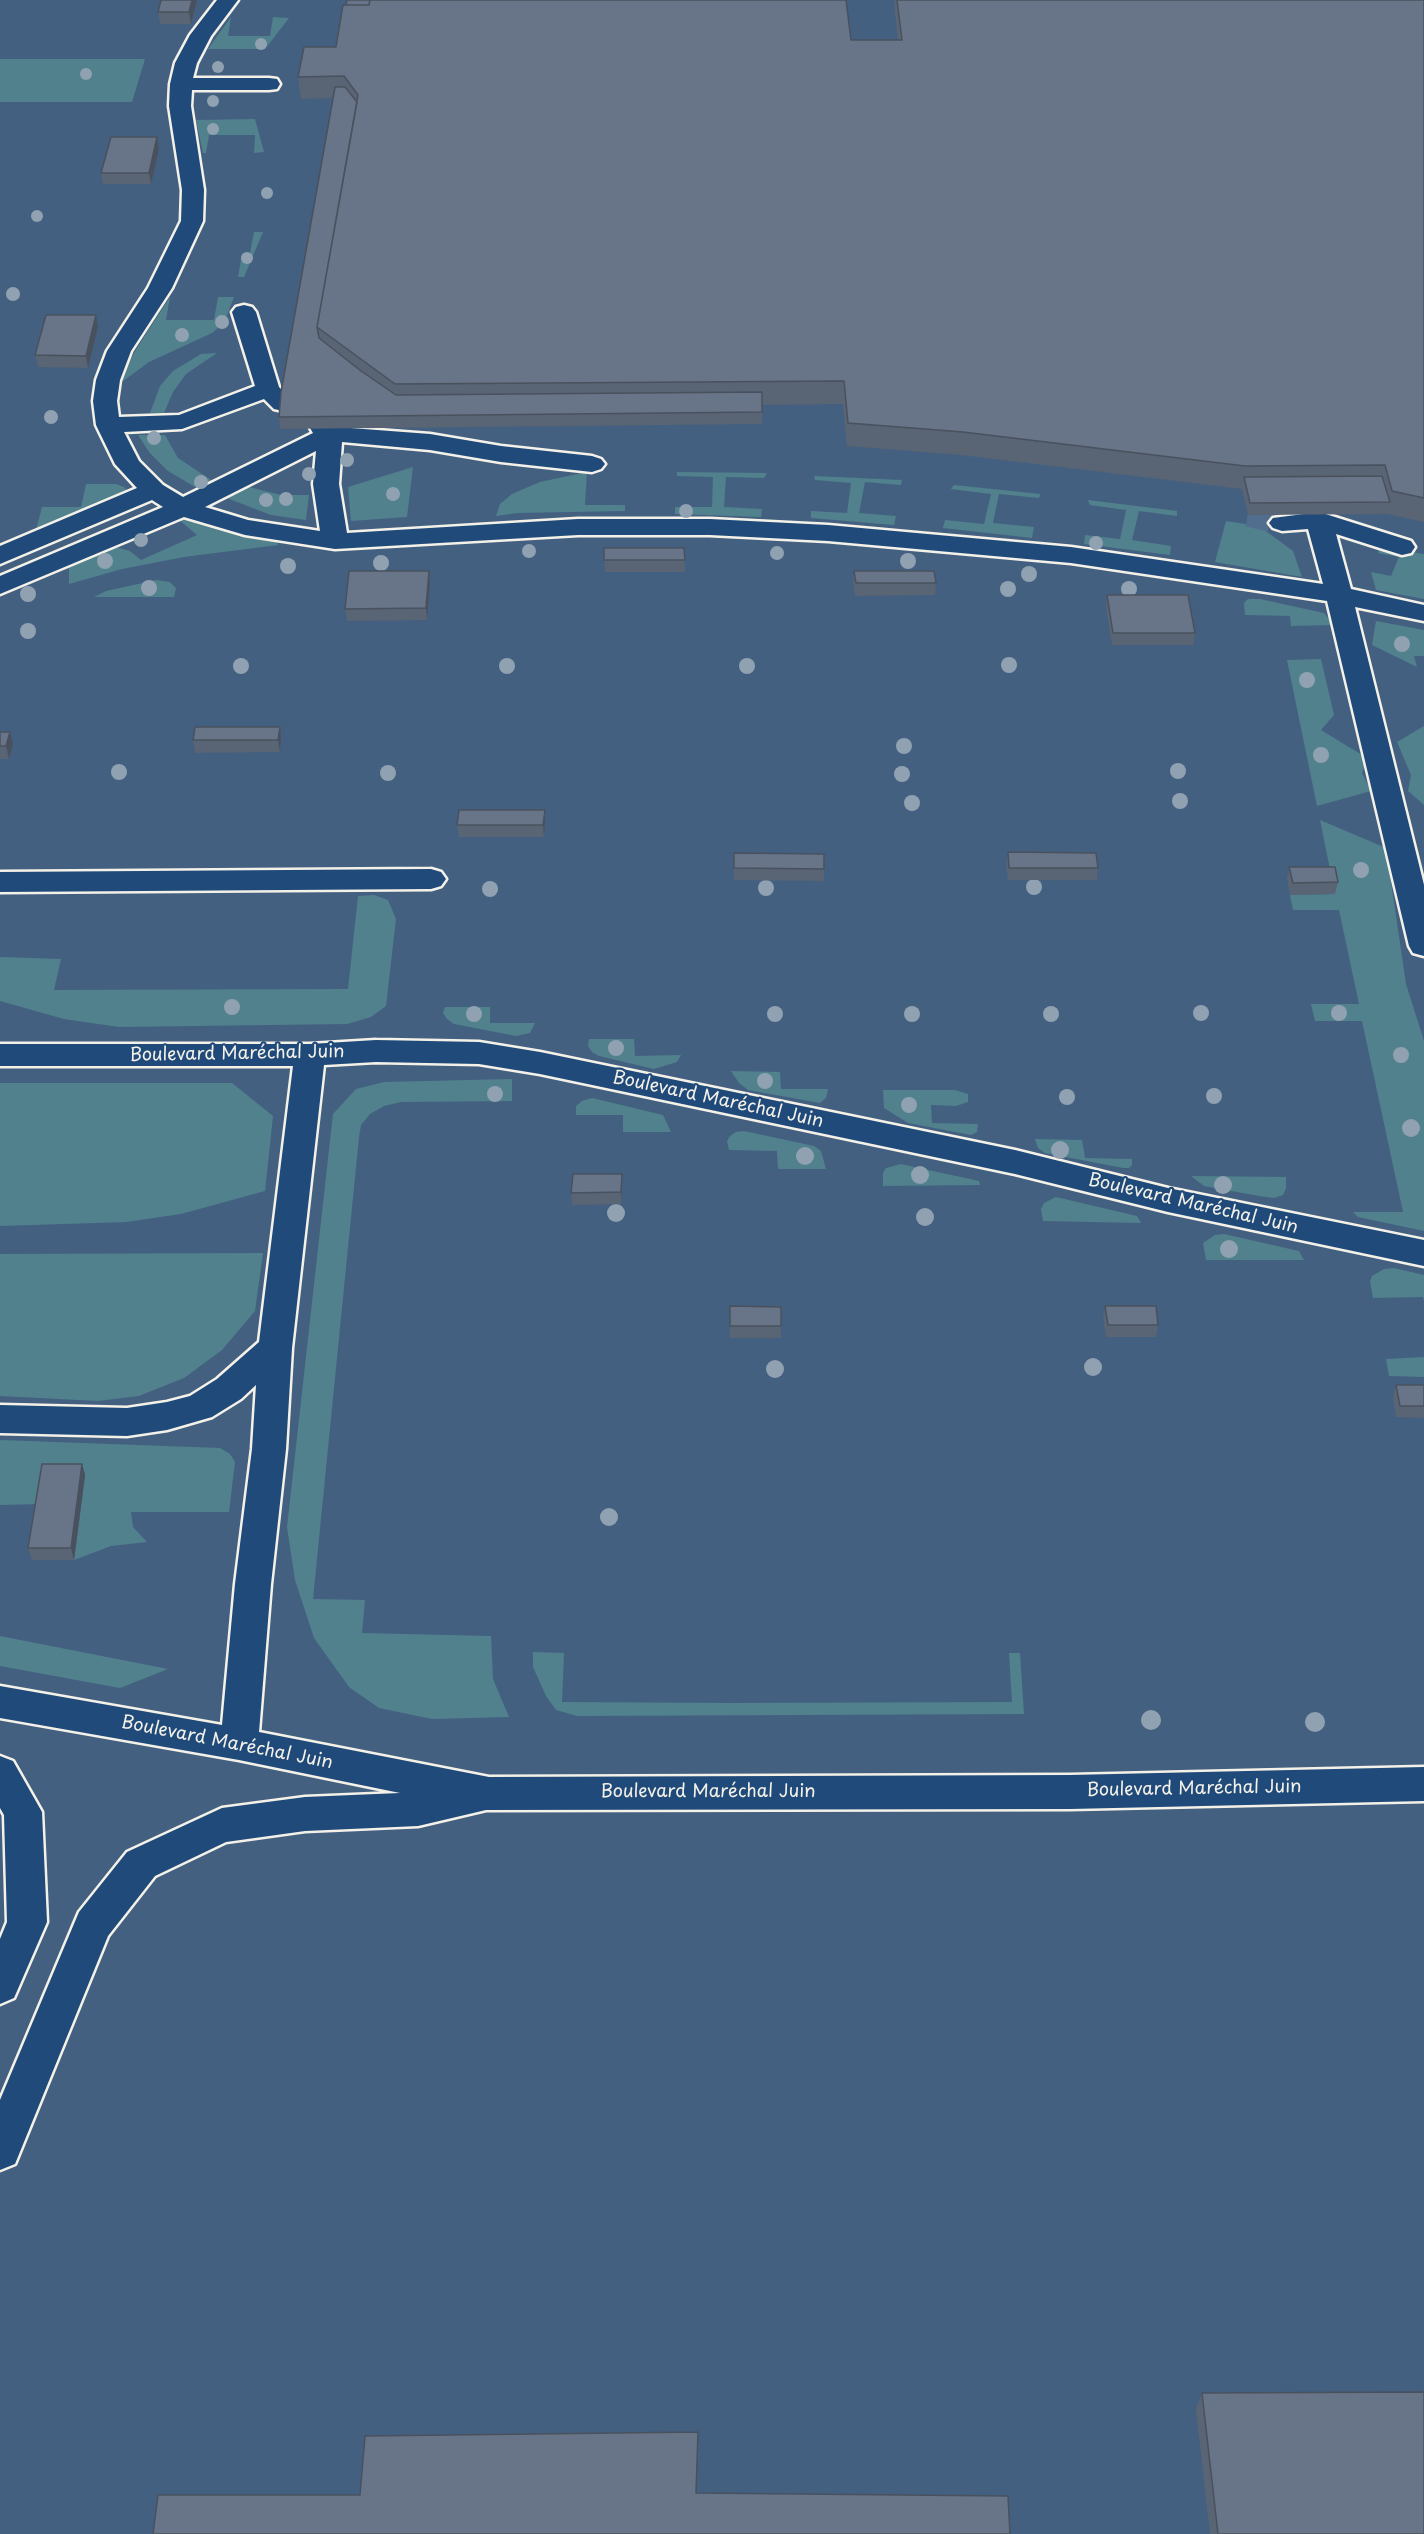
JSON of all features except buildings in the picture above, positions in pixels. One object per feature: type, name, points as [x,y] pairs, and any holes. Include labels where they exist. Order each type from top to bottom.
[{"type":"street","points":[[228,0],[201,35],[186,63],[181,84],[180,106],[193,190],[192,221],[159,288],[119,351],[108,380],[105,401],[108,425],[128,464],[154,490],[182,508],[245,527],[335,542],[578,527],[780,529],[1071,555],[1340,595],[1424,613]]},
{"type":"street","points":[[181,84],[269,84]]},
{"type":"street","points":[[108,425],[182,422],[275,396],[244,312]]},
{"type":"street","points":[[326,431],[326,484],[335,542]]},
{"type":"street","points":[[0,586],[182,508],[326,431],[430,442],[501,454],[592,464]]},
{"type":"street","points":[[0,556],[154,490]]},
{"type":"street","points":[[1282,523],[1319,520],[1402,547]]},
{"type":"street","points":[[1319,520],[1340,595],[1424,946]]},
{"type":"street","points":[[0,882],[431,879]]},
{"type":"street","points":[[0,1040],[39,1055]]},
{"type":"street","name":"Boulevard Maréchal Juin","points":[[0,1055],[310,1055],[376,1051],[479,1053],[540,1063],[1004,1160],[1179,1202],[1424,1253]]},
{"type":"street","points":[[239,1744],[253,1584],[269,1449],[275,1348],[310,1055]]},
{"type":"street","points":[[0,1419],[127,1422],[167,1416],[200,1407],[229,1389],[275,1348]]},
{"type":"street","name":"Boulevard Maréchal Juin","points":[[0,1702],[239,1744],[489,1794],[1070,1791],[1424,1784]]},
{"type":"street","points":[[0,1773],[23,1812],[27,1922],[0,1985]]},
{"type":"street","points":[[0,2150],[93,1925],[141,1864],[222,1825],[305,1814],[418,1809],[489,1794]]},
{"type":"shaded area","points":[[0,0],[1424,0],[1424,2534],[0,2534]]},
{"type":"green space","points":[[231,17],[228,36],[270,36],[273,17],[289,18],[265,49],[208,49]]},
{"type":"green space","points":[[0,59],[145,59],[132,102],[0,102]]},
{"type":"green space","points":[[255,119],[264,152],[254,153],[255,135],[209,135],[206,153],[203,153],[196,120]]},
{"type":"green space","points":[[254,232],[263,232],[244,277],[238,277],[242,254],[250,253]]},
{"type":"green space","points":[[170,297],[166,320],[214,320],[218,297],[234,297],[224,323],[212,333],[149,362],[122,382],[125,370],[135,351]]},
{"type":"green space","points":[[217,353],[186,374],[173,392],[164,413],[150,413],[160,386],[173,371],[201,354]]},
{"type":"green space","points":[[138,435],[165,435],[178,458],[214,482],[200,490],[168,471],[149,452]]},
{"type":"green space","points":[[413,467],[407,517],[351,521],[348,487]]},
{"type":"green space","points":[[587,472],[585,505],[625,505],[625,511],[517,513],[496,516],[500,504],[512,494],[540,482]]},
{"type":"green space","points":[[677,472],[767,473],[764,478],[726,477],[724,507],[762,509],[761,517],[675,514],[675,507],[712,507],[713,477],[677,476]]},
{"type":"green space","points":[[814,476],[902,480],[901,485],[865,482],[859,513],[896,516],[894,525],[811,518],[811,511],[847,513],[851,483],[815,480]]},
{"type":"green space","points":[[86,484],[116,484],[127,491],[123,497],[47,529],[36,530],[42,507],[81,507]]},
{"type":"green space","points":[[954,485],[1040,494],[1039,498],[999,494],[993,523],[1034,527],[1032,538],[943,528],[945,520],[984,524],[991,494],[951,489]]},
{"type":"green space","points":[[249,487],[281,495],[309,495],[306,520],[271,515],[224,497]]},
{"type":"green space","points":[[1088,500],[1177,511],[1177,516],[1139,511],[1132,540],[1171,546],[1170,555],[1084,544],[1085,535],[1120,539],[1126,510],[1090,505]]},
{"type":"green space","points":[[189,514],[217,528],[277,542],[278,545],[184,557],[122,569],[69,584],[69,565],[112,546],[130,551],[141,560],[197,535],[177,518]]},
{"type":"green space","points":[[1226,521],[1259,526],[1293,551],[1302,577],[1215,562]]},
{"type":"green space","points":[[1380,547],[1424,554],[1424,599],[1376,590],[1371,572],[1391,576],[1399,557],[1378,553]]},
{"type":"green space","points":[[156,580],[170,582],[176,588],[174,597],[94,597],[106,591]]},
{"type":"green space","points":[[1248,599],[1260,599],[1324,613],[1334,625],[1291,626],[1290,616],[1245,615],[1244,603]]},
{"type":"green space","points":[[1376,621],[1424,630],[1424,656],[1414,656],[1417,667],[1372,645]]},
{"type":"green space","points":[[1321,659],[1334,715],[1321,730],[1367,758],[1362,773],[1371,791],[1317,806],[1287,660]]},
{"type":"green space","points":[[1424,726],[1424,805],[1408,791],[1411,775],[1397,742]]},
{"type":"green space","points":[[1320,820],[1386,848],[1406,984],[1424,1041],[1424,1231],[1358,1217],[1353,1212],[1403,1212],[1362,1021],[1315,1021],[1311,1004],[1359,1004],[1339,910],[1293,910],[1290,895],[1335,894]]},
{"type":"green space","points":[[374,895],[388,900],[396,919],[386,1006],[371,1017],[347,1024],[119,1027],[64,1019],[0,1001],[0,957],[61,959],[54,990],[348,989],[358,896]]},
{"type":"green space","points":[[445,1007],[490,1007],[490,1023],[535,1023],[530,1033],[516,1036],[454,1024],[443,1013]]},
{"type":"green space","points":[[589,1039],[634,1039],[635,1056],[681,1055],[677,1062],[654,1069],[599,1056],[588,1046]]},
{"type":"green space","points":[[731,1071],[780,1072],[781,1089],[828,1089],[826,1098],[820,1103],[748,1090],[739,1083]]},
{"type":"green space","points":[[512,1079],[512,1101],[401,1102],[384,1106],[370,1114],[361,1125],[359,1137],[313,1599],[365,1600],[362,1633],[491,1636],[493,1679],[509,1717],[432,1719],[379,1708],[349,1687],[314,1638],[295,1580],[287,1527],[333,1114],[356,1089],[384,1082]]},
{"type":"green space","points":[[0,1083],[232,1083],[273,1116],[265,1191],[181,1214],[126,1222],[0,1226]]},
{"type":"green space","points":[[883,1090],[955,1090],[968,1094],[968,1102],[956,1106],[931,1105],[932,1123],[978,1124],[977,1132],[971,1135],[908,1123],[884,1108]]},
{"type":"green space","points":[[592,1098],[663,1115],[671,1132],[623,1132],[623,1115],[576,1115],[576,1106]]},
{"type":"green space","points":[[744,1131],[814,1146],[821,1151],[826,1169],[778,1169],[777,1151],[729,1150],[727,1141],[730,1136]]},
{"type":"green space","points":[[1035,1139],[1082,1140],[1085,1158],[1132,1159],[1132,1165],[1129,1168],[1123,1168],[1045,1153],[1038,1148]]},
{"type":"green space","points":[[901,1164],[979,1181],[980,1185],[883,1186],[883,1173],[886,1168]]},
{"type":"green space","points":[[1191,1176],[1286,1177],[1286,1188],[1283,1195],[1274,1198],[1204,1186]]},
{"type":"green space","points":[[1056,1197],[1137,1216],[1141,1223],[1043,1221],[1041,1209],[1044,1203]]},
{"type":"green space","points":[[1224,1234],[1299,1251],[1304,1260],[1206,1260],[1203,1243],[1215,1235]]},
{"type":"green space","points":[[263,1253],[255,1311],[222,1350],[184,1378],[139,1396],[98,1401],[0,1396],[0,1254]]},
{"type":"green space","points":[[1394,1268],[1424,1275],[1424,1301],[1423,1297],[1373,1298],[1370,1281],[1372,1276],[1384,1269]]},
{"type":"green space","points":[[1424,1357],[1424,1377],[1389,1376],[1386,1359]]},
{"type":"green space","points":[[0,1440],[220,1448],[230,1454],[235,1462],[229,1512],[131,1512],[133,1527],[147,1542],[111,1546],[74,1560],[85,1475],[40,1504],[0,1505]]},
{"type":"green space","points":[[0,1636],[168,1669],[120,1688],[0,1666]]},
{"type":"green space","points":[[533,1652],[564,1653],[562,1702],[731,1703],[1012,1702],[1009,1653],[1020,1653],[1024,1714],[577,1716],[556,1710],[546,1696],[533,1667]]},
{"type":"tunnel","points":[[1248,515],[1282,523]]}]
